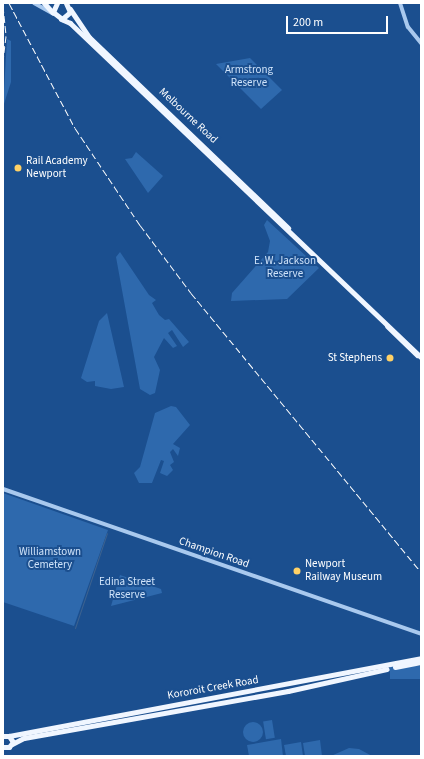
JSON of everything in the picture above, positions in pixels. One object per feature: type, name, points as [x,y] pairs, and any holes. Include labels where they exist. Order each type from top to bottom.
[{"type":"main road","points":[[44,3],[54,15]]},
{"type":"main road","points":[[54,15],[57,3]]},
{"type":"main road","points":[[61,19],[68,15],[69,6]]},
{"type":"main road","name":"Melbourne Road","points":[[69,6],[89,37],[189,135]]},
{"type":"main road","name":"Melbourne Road","points":[[54,15],[70,23],[421,357]]},
{"type":"main road","name":"Kororoit Creek Road","points":[[3,736],[421,658]]},
{"type":"main road","name":"Kororoit Creek Road","points":[[3,747],[24,738],[350,678],[421,662]]},
{"type":"main road","points":[[347,673],[350,678]]},
{"type":"main road","points":[[168,706],[176,711]]},
{"type":"main road","points":[[9,736],[12,744]]},
{"type":"street","points":[[34,3],[54,15]]},
{"type":"street","points":[[400,3],[408,27],[421,43]]},
{"type":"street","name":"Champion Road","points":[[3,489],[420,635]]},
{"type":"green space","points":[[7,39],[11,41],[11,82],[3,107]]},
{"type":"green space","name":"Armstrong Reserve","points":[[250,58],[282,90],[261,109],[216,64]]},
{"type":"green space","points":[[136,152],[163,176],[148,193],[125,159],[132,158]]},
{"type":"green space","name":"E. W. Jackson Reserve","points":[[267,220],[319,268],[287,299],[231,301],[232,293],[268,252],[270,241],[264,225]]},
{"type":"green space","points":[[120,252],[149,295],[156,300],[152,303],[159,315],[165,320],[169,319],[189,342],[183,347],[172,330],[168,333],[177,346],[173,348],[164,338],[154,357],[160,370],[155,393],[150,395],[140,389],[116,257]]},
{"type":"green space","points":[[107,313],[124,387],[111,389],[95,386],[95,381],[87,382],[81,378],[99,321]]},
{"type":"green space","points":[[171,406],[176,407],[190,425],[173,444],[180,448],[178,456],[173,449],[170,452],[174,462],[170,465],[173,470],[167,476],[160,473],[164,461],[161,460],[152,483],[139,483],[134,473],[140,467],[155,413]]},
{"type":"green space","name":"Williamstown Cemetery","points":[[3,493],[108,530],[74,626],[3,602]]},
{"type":"green space","name":"Edina Street Reserve","points":[[120,575],[161,589],[162,593],[111,606]]},
{"type":"green space","points":[[390,666],[421,666],[421,679],[390,679]]},
{"type":"green space","points":[[272,720],[275,738],[266,739],[263,721]]},
{"type":"green space","points":[[253,722],[260,725],[263,732],[260,739],[253,742],[246,739],[243,732],[246,725]]},
{"type":"green space","points":[[281,739],[283,756],[249,756],[247,745]]},
{"type":"green space","points":[[320,740],[322,756],[305,756],[303,743]]},
{"type":"green space","points":[[301,742],[303,756],[286,756],[284,745]]},
{"type":"green space","points":[[349,748],[359,749],[372,756],[331,756]]},
{"type":"waterway","points":[[75,628],[107,533]]},
{"type":"railway","points":[[9,3],[75,128],[140,225],[191,293],[421,572]]},
{"type":"railway","points":[[3,6],[6,36],[3,61]]},
{"type":"place","name":"Rail Academy Newport","points":[[18,168]]},
{"type":"place","name":"St Stephens","points":[[390,358]]},
{"type":"place","name":"Newport Railway Museum","points":[[297,571]]}]
